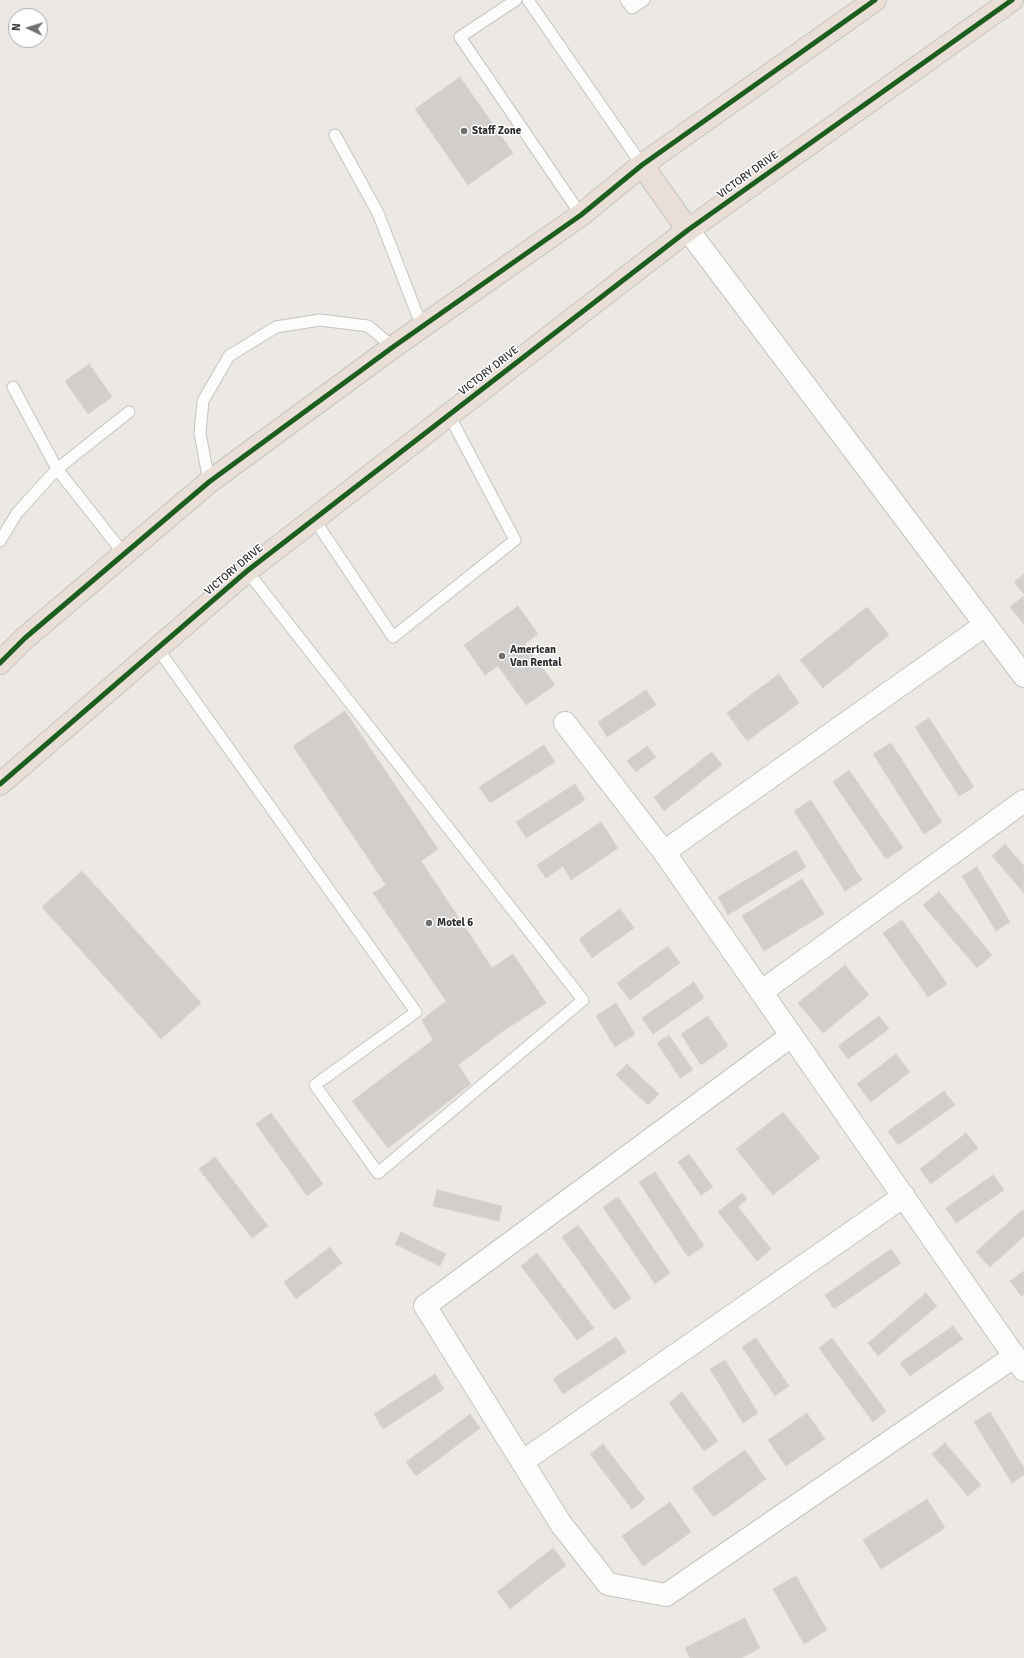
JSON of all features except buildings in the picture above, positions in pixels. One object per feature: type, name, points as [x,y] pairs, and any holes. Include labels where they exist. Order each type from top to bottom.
[{"type":"highway","points":[[0,663],[25,638],[209,482],[393,347],[581,215],[642,165],[875,0]]},
{"type":"highway","name":"VICTORY DRIVE","points":[[0,784],[158,649],[246,571],[688,230],[1012,0]]},
{"type":"highway","points":[[642,165],[688,230]]},
{"type":"street","points":[[688,230],[1024,676]]},
{"type":"street","points":[[664,852],[985,625]]},
{"type":"street","points":[[565,723],[664,852],[1019,1363],[666,1595],[608,1584],[560,1524],[425,1306],[791,1036]]},
{"type":"street","points":[[761,992],[1024,801]]},
{"type":"street","points":[[522,1462],[904,1196]]},
{"type":"lane","points":[[516,0],[460,37],[581,215]]},
{"type":"lane","points":[[528,0],[642,165]]},
{"type":"lane","points":[[626,0],[632,8],[644,0]]},
{"type":"lane","points":[[335,135],[378,213],[422,327]]},
{"type":"lane","points":[[209,482],[200,433],[203,401],[229,356],[276,327],[320,320],[368,326],[393,347]]},
{"type":"lane","points":[[13,387],[56,469],[124,554]]},
{"type":"lane","points":[[0,540],[17,513],[56,469],[129,412]]},
{"type":"lane","points":[[314,519],[393,637],[515,540],[449,415]]},
{"type":"lane","points":[[158,649],[416,1012],[315,1085],[378,1173],[583,1000],[246,571]]},
{"type":"cycle path","points":[[0,663],[25,638],[209,482],[393,347],[581,215],[642,165],[875,0]]},
{"type":"cycle path","points":[[0,784],[247,571],[688,230],[1012,0]]},
{"type":"place","name":"Staff Zone","points":[[464,131]]},
{"type":"place","name":"American Van Rental","points":[[502,656]]},
{"type":"place","name":"Motel 6","points":[[429,923]]}]
